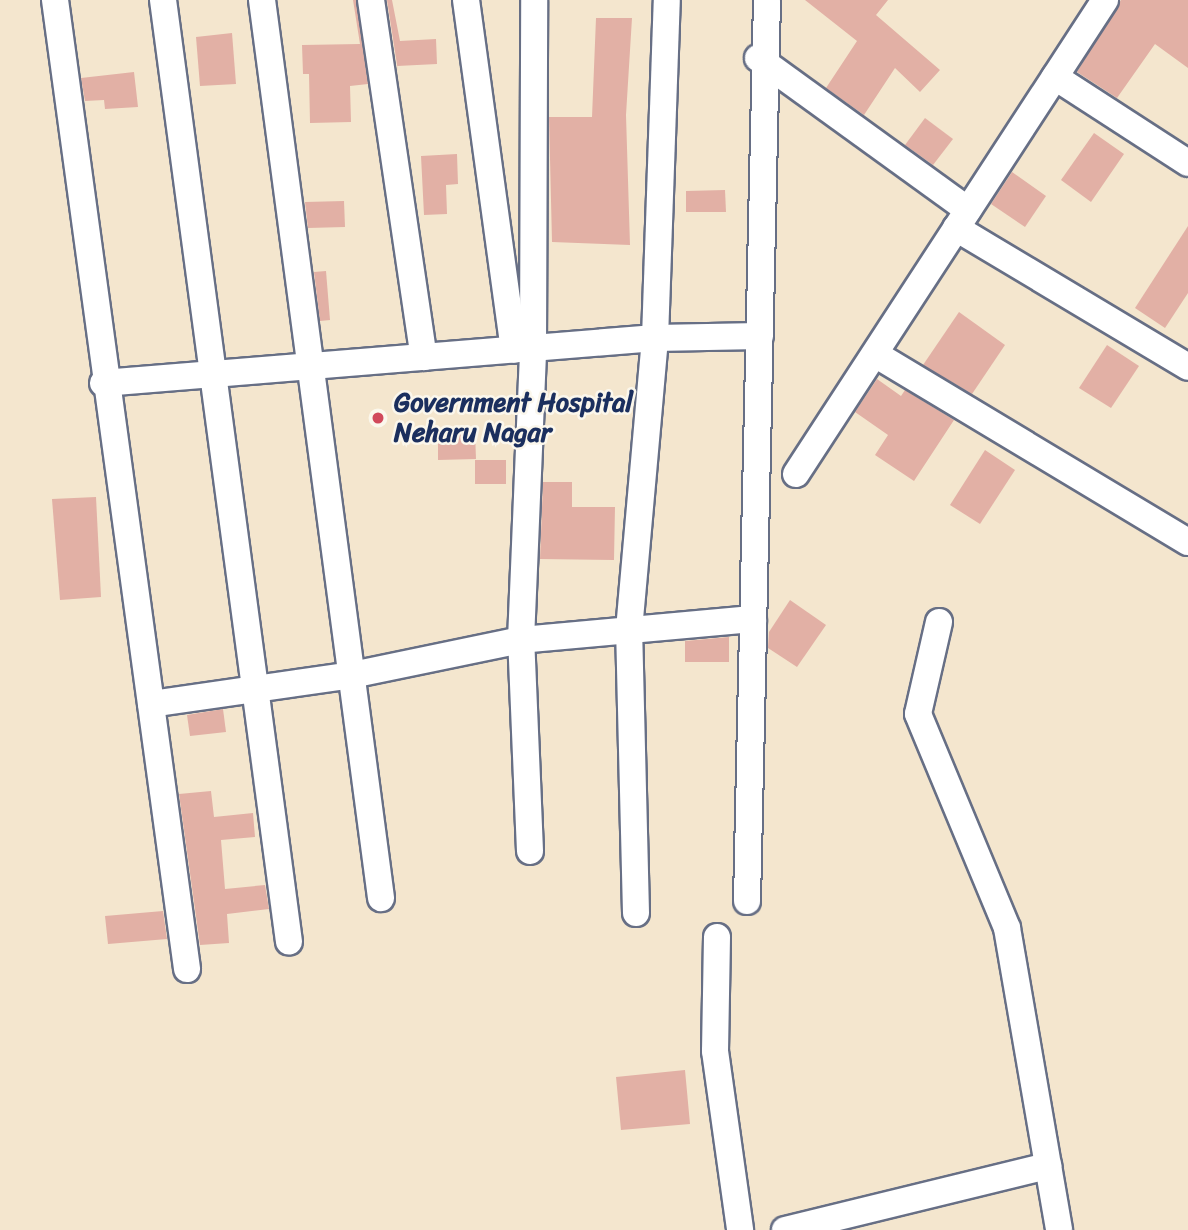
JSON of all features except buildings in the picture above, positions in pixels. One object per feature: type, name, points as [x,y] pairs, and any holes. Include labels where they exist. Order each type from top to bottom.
[{"type":"street","points":[[55,0],[105,383],[187,969]]},
{"type":"street","points":[[163,0],[289,942]]},
{"type":"street","points":[[261,0],[381,898]]},
{"type":"street","points":[[371,0],[424,357]]},
{"type":"street","points":[[466,0],[523,349]]},
{"type":"street","points":[[530,851],[522,640],[523,349],[534,0]]},
{"type":"street","points":[[636,913],[629,630],[655,338],[667,0]]},
{"type":"street","points":[[747,901],[760,335],[762,61],[767,0]]},
{"type":"street","points":[[796,474],[1105,0]]},
{"type":"street","points":[[762,61],[962,219],[1188,367]]},
{"type":"street","points":[[1055,77],[1188,163]]},
{"type":"street","points":[[105,383],[655,338],[760,335]]},
{"type":"street","points":[[875,354],[1188,542]]},
{"type":"street","points":[[151,704],[352,675],[522,640],[753,619]]},
{"type":"street","points":[[939,622],[918,714],[1007,928],[1059,1230]]},
{"type":"street","points":[[717,937],[715,1051],[740,1230]]},
{"type":"street","points":[[785,1230],[1048,1166]]},
{"type":"place","name":"Government Hospital Neharu Nagar","points":[[378,418]]}]
